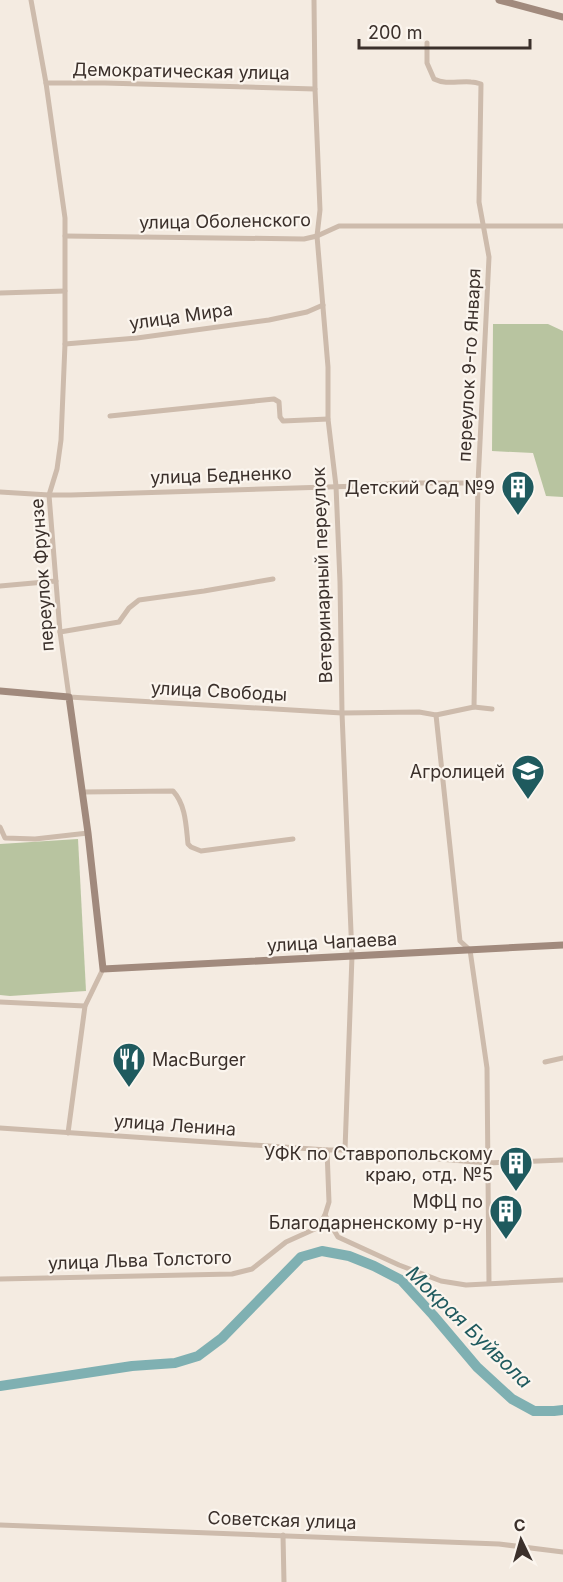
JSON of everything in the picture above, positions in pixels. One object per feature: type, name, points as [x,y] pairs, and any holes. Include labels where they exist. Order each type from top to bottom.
[{"type":"main road","points":[[499,0],[563,17]]},
{"type":"main road","name":"улица Свободы","points":[[0,691],[69,697]]},
{"type":"main road","name":"переулок Фрунзе","points":[[69,697],[83,792],[103,969]]},
{"type":"main road","name":"улица Чапаева","points":[[103,969],[563,945]]},
{"type":"street","name":"переулок Фрунзе","points":[[31,0],[46,83],[65,236],[65,344],[61,440],[57,469],[49,495],[60,632],[69,697]]},
{"type":"street","name":"Ветеринарный переулок","points":[[314,0],[320,210],[317,236],[328,367],[328,419],[336,486],[352,956],[345,1150]]},
{"type":"street","name":"переулок 9-го Января","points":[[427,43],[428,63],[434,79],[440,82],[481,84],[479,202],[489,257],[478,483],[474,707]]},
{"type":"street","name":"Демократическая улица","points":[[46,83],[315,89]]},
{"type":"street","name":"улица Оболенского","points":[[65,236],[304,239],[339,226],[563,226]]},
{"type":"street","points":[[0,293],[65,291]]},
{"type":"street","name":"улица Мира","points":[[65,344],[165,335],[269,320],[307,312],[323,305]]},
{"type":"street","points":[[110,416],[274,399],[279,402],[280,417],[283,421],[328,419]]},
{"type":"street","name":"улица Бедненко","points":[[0,492],[49,495],[402,483],[478,483]]},
{"type":"street","points":[[60,632],[119,622],[129,608],[139,600],[273,579]]},
{"type":"street","points":[[0,586],[56,581]]},
{"type":"street","name":"улица Свободы","points":[[69,697],[342,713],[418,712],[436,715]]},
{"type":"street","points":[[489,1283],[487,1068],[470,950],[460,941],[436,715],[474,707],[492,709]]},
{"type":"street","points":[[83,792],[173,791],[182,804],[188,844],[191,848],[201,851],[293,839]]},
{"type":"street","points":[[0,827],[6,838],[35,839],[88,833]]},
{"type":"street","points":[[68,1133],[85,1006],[103,969]]},
{"type":"street","points":[[0,1002],[85,1006]]},
{"type":"street","points":[[545,1062],[563,1058]]},
{"type":"street","name":"улица Ленина","points":[[0,1128],[345,1150],[488,1163],[563,1160]]},
{"type":"street","points":[[327,1150],[329,1202],[325,1215],[338,1237],[441,1281],[466,1285],[563,1280]]},
{"type":"street","name":"улица Льва Толстого","points":[[0,1279],[232,1274],[252,1269],[286,1242],[317,1228],[325,1215]]},
{"type":"street","name":"Советская улица","points":[[0,1525],[499,1544],[563,1552]]},
{"type":"street","points":[[283,1535],[284,1582]]},
{"type":"green space","points":[[493,324],[548,324],[563,331],[563,497],[546,496],[533,453],[492,451]]},
{"type":"green space","points":[[78,839],[86,991],[0,995],[0,844]]},
{"type":"waterway","name":"Мокрая Буйвола","points":[[0,1386],[132,1366],[175,1363],[198,1356],[222,1338],[301,1257],[322,1251],[349,1256],[401,1280],[477,1367],[512,1399],[534,1411],[563,1410]]},
{"type":"place","name":"Детский Сад №9","points":[[518,516]]},
{"type":"place","name":"Агролицей","points":[[528,800]]},
{"type":"place","name":"MacBurger","points":[[129,1088]]},
{"type":"place","name":"УФК по Ставропольскому краю, отд. №5","points":[[516,1192]]},
{"type":"place","name":"МФЦ по Благодарненскому р-ну","points":[[506,1240]]}]
